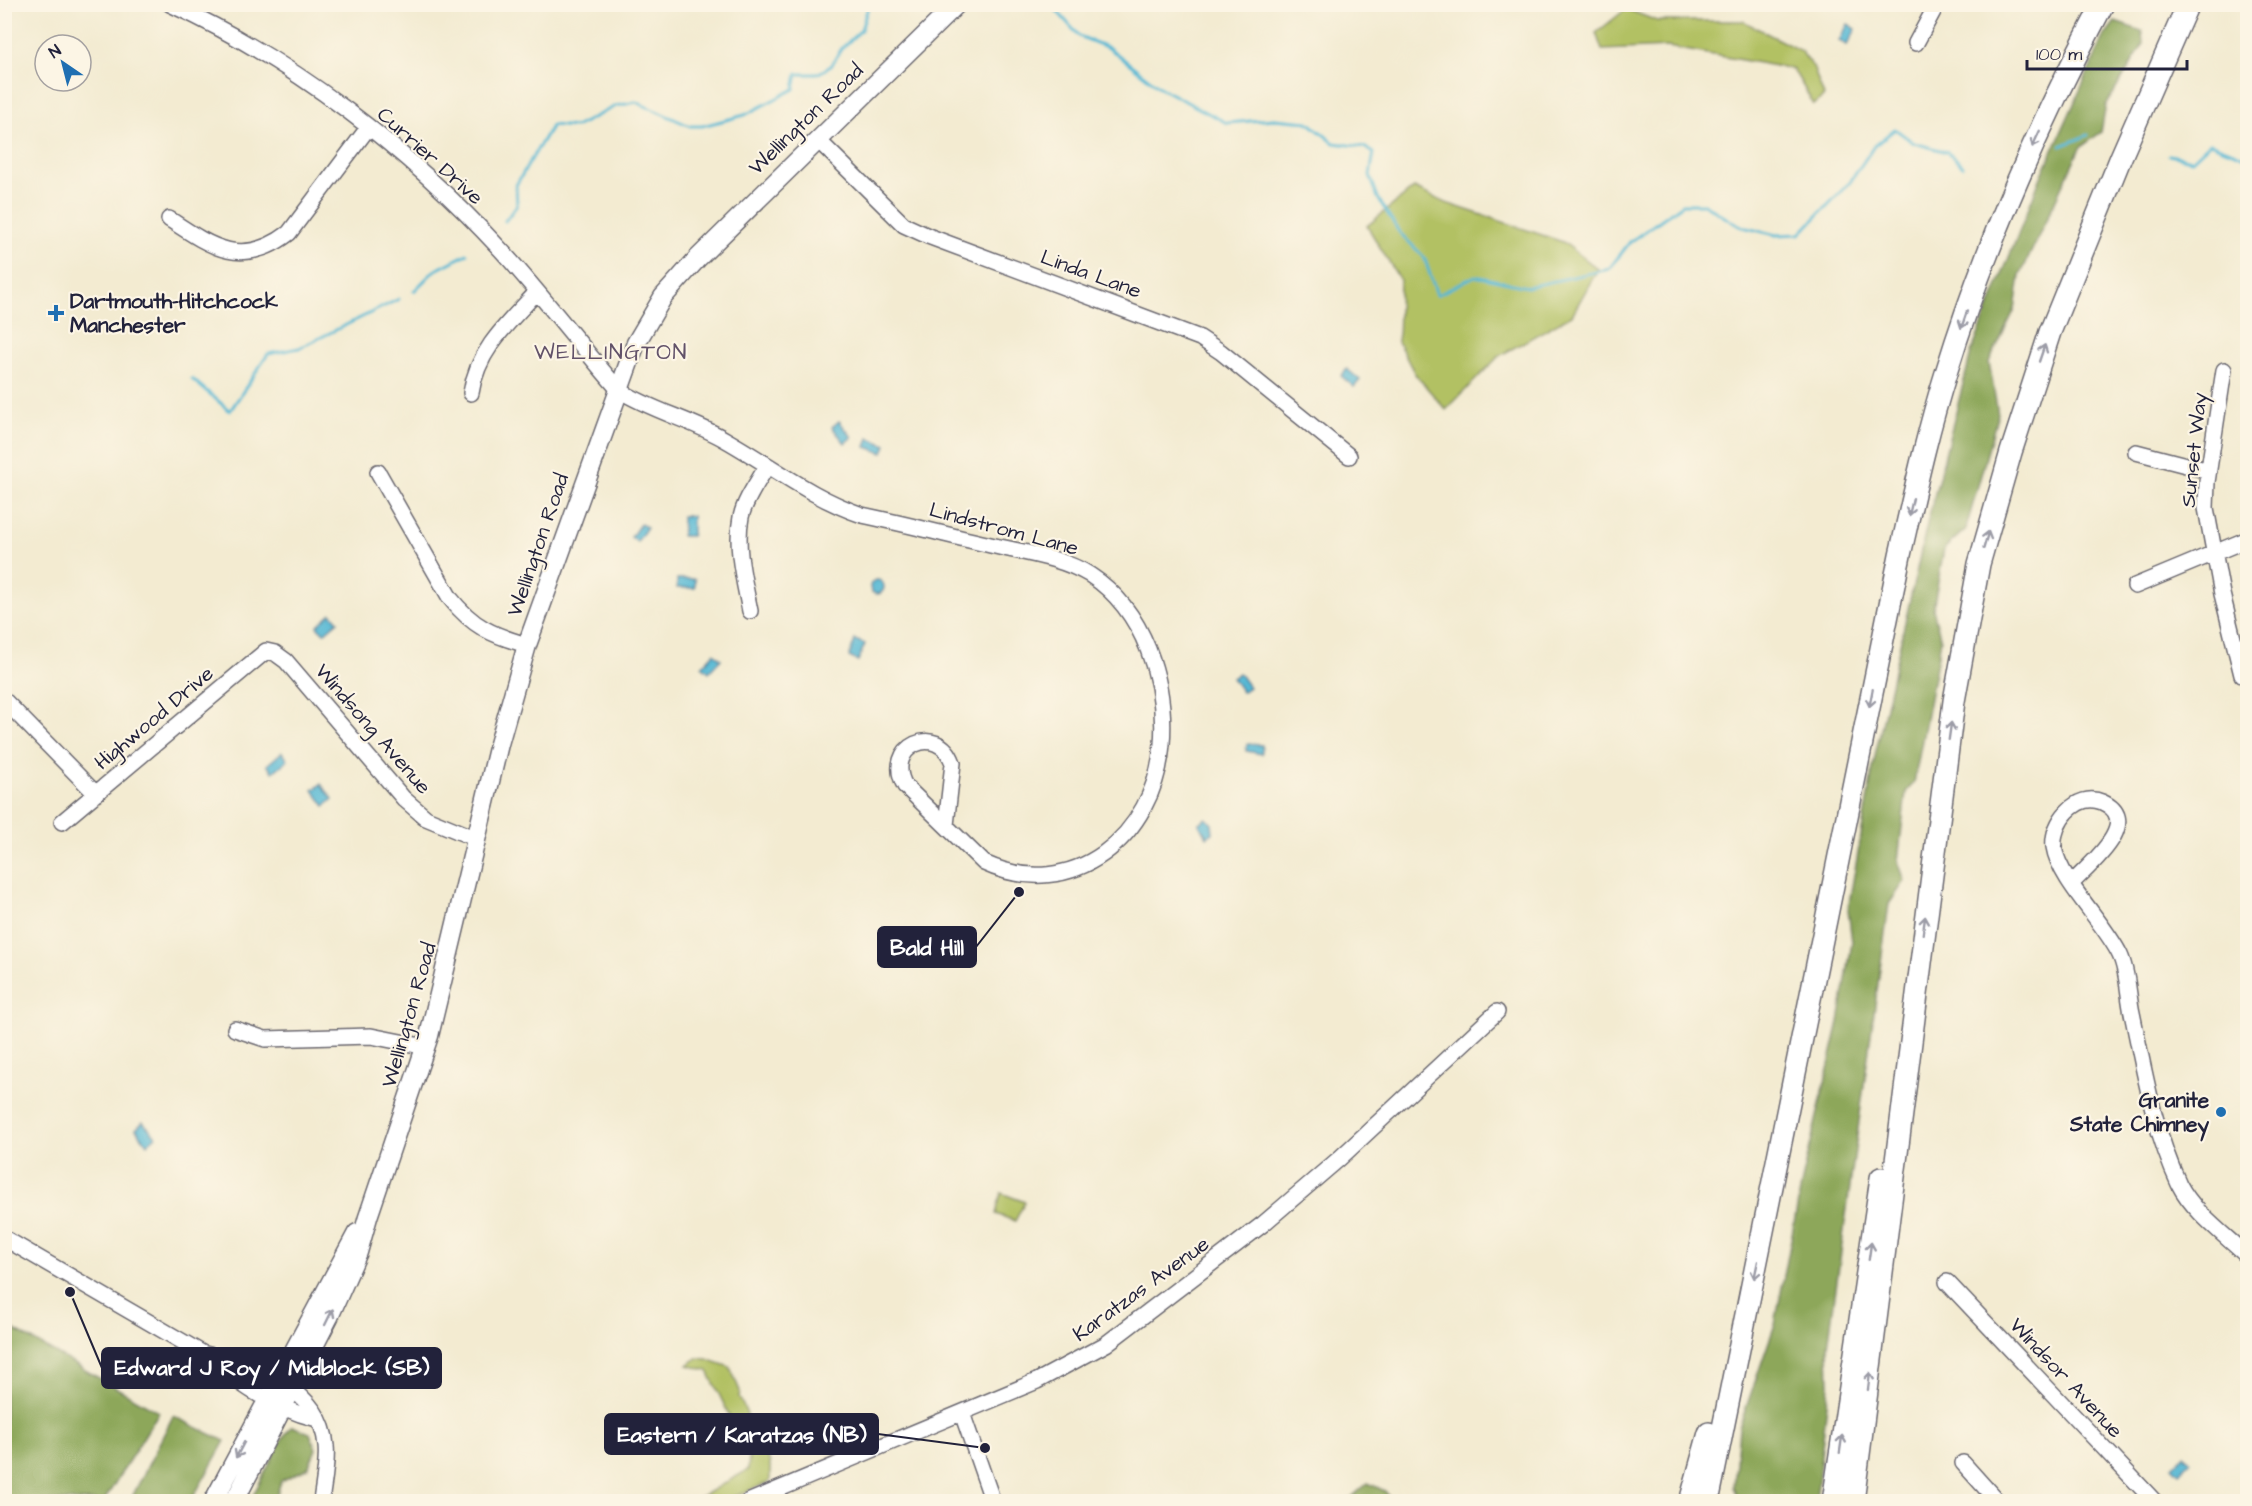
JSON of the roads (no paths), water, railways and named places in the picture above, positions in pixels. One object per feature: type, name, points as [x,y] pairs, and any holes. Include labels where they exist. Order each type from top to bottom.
[{"type":"highway","points":[[1707,1502],[1900,555],[1929,433],[1974,292],[2011,195],[2061,86],[2103,4]]},
{"type":"highway","points":[[1853,1502],[1954,701],[1979,564],[2014,442],[2050,332],[2121,157],[2188,4]]},
{"type":"highway","points":[[1833,1502],[1880,1186],[1917,983]]},
{"type":"highway","points":[[1690,1502],[1706,1439],[1733,1377]]},
{"type":"main road","name":"Wellington Road","points":[[213,1502],[275,1403],[351,1241],[368,1216],[426,1047],[502,735],[527,645],[628,361],[645,325],[672,285],[957,4]]},
{"type":"main road","name":"Wellington Road","points":[[234,1502],[275,1403]]},
{"type":"street","name":"Currier Drive","points":[[170,4],[240,41],[304,80],[368,128],[465,214],[537,292],[619,390]]},
{"type":"street","points":[[1916,43],[1937,4]]},
{"type":"street","points":[[169,219],[215,248],[227,251],[252,251],[277,242],[289,233],[368,128]]},
{"type":"street","name":"Linda Lane","points":[[818,140],[904,225],[1200,338],[1221,352],[1349,456]]},
{"type":"street","points":[[471,393],[473,376],[481,358],[537,292]]},
{"type":"street","name":"Sunset Way","points":[[2224,370],[2209,471],[2206,508],[2242,675]]},
{"type":"street","name":"Lindstrom Lane","points":[[619,390],[631,398],[712,432],[827,502],[862,515],[1033,555],[1080,569],[1104,586],[1125,608],[1141,632],[1155,676],[1162,744],[1149,794],[1121,838],[1095,860],[1065,874],[1029,876],[999,870],[984,863],[905,786],[899,770],[903,753],[917,742],[936,742],[950,754],[954,773],[946,825]]},
{"type":"street","points":[[2136,452],[2209,471]]},
{"type":"street","points":[[750,611],[739,535],[741,515],[767,466]]},
{"type":"street","points":[[378,472],[450,598],[460,611],[486,631],[527,645]]},
{"type":"street","points":[[2135,586],[2247,539]]},
{"type":"street","points":[[2231,623],[2247,620]]},
{"type":"street","name":"Highwood Drive","points":[[62,822],[266,651],[275,652]]},
{"type":"street","name":"Windsong Avenue","points":[[275,652],[286,661],[404,800],[426,818],[477,839]]},
{"type":"street","points":[[4,700],[96,794]]},
{"type":"street","points":[[2072,882],[2112,840],[2118,829],[2117,816],[2110,807],[2100,801],[2087,800],[2074,805],[2058,825],[2054,836],[2059,860],[2072,882],[2120,955],[2148,1092],[2180,1186],[2247,1257]]},
{"type":"street","name":"Karatzas Avenue","points":[[748,1502],[962,1413],[1070,1365],[1106,1344],[1254,1231],[1340,1158],[1497,1012]]},
{"type":"street","points":[[235,1029],[265,1039],[371,1036],[426,1047]]},
{"type":"street","points":[[4,1238],[202,1353],[219,1368],[275,1403],[316,1419]]},
{"type":"street","name":"Windsor Avenue","points":[[1947,1282],[2155,1502]]},
{"type":"street","points":[[202,1353],[224,1358],[285,1384],[309,1402],[327,1447],[321,1502]]},
{"type":"street","points":[[962,1413],[986,1488],[993,1502]]},
{"type":"street","points":[[1963,1463],[1998,1502]]},
{"type":"water","points":[[1848,24],[1856,29],[1847,45],[1839,41]]},
{"type":"water","points":[[1347,369],[1360,380],[1354,387],[1341,376]]},
{"type":"water","points":[[839,421],[852,437],[845,443],[832,427]]},
{"type":"water","points":[[869,438],[886,445],[883,453],[866,447]]},
{"type":"water","points":[[682,516],[692,516],[692,536],[682,536]]},
{"type":"water","points":[[640,524],[647,527],[637,542],[631,537]]},
{"type":"water","points":[[677,579],[695,579],[695,588],[677,588]]},
{"type":"water","points":[[874,580],[880,580],[884,587],[880,594],[874,594],[870,590],[870,584]]},
{"type":"water","points":[[331,613],[338,621],[324,633],[317,626]]},
{"type":"water","points":[[855,640],[865,644],[858,661],[849,657]]},
{"type":"water","points":[[714,653],[721,659],[709,672],[702,666]]},
{"type":"water","points":[[1239,673],[1249,687],[1242,692],[1232,678]]},
{"type":"water","points":[[1247,744],[1262,745],[1262,754],[1246,751]]},
{"type":"water","points":[[282,752],[288,760],[273,772],[267,765]]},
{"type":"water","points":[[321,784],[333,799],[325,806],[313,790]]},
{"type":"water","points":[[1206,818],[1212,824],[1213,833],[1207,837],[1199,824]]},
{"type":"water","points":[[143,1122],[156,1136],[147,1144],[136,1129]]},
{"type":"water","points":[[2184,1455],[2191,1461],[2179,1473],[2172,1466]]},
{"type":"waterway","points":[[505,221],[517,205],[516,185],[552,125],[575,127],[616,106],[636,102],[690,126],[702,126],[745,115],[794,89],[797,74],[817,74],[831,66],[841,49],[861,30],[869,4]]},
{"type":"waterway","points":[[1051,4],[1079,36],[1109,48],[1162,89],[1227,123],[1274,119],[1308,122],[1334,143],[1364,147],[1374,153],[1370,175],[1378,198],[1399,232],[1424,257],[1437,295],[1475,276],[1527,287],[1609,269],[1630,242],[1683,204],[1704,204],[1739,226],[1776,235],[1800,234],[1850,182],[1874,146],[1895,129],[1914,143],[1947,152],[1963,166]]},
{"type":"waterway","points":[[2061,146],[2088,135]]},
{"type":"waterway","points":[[2169,155],[2192,160],[2210,143],[2248,158]]},
{"type":"waterway","points":[[414,291],[434,271],[467,254]]},
{"type":"waterway","points":[[192,379],[230,411],[268,354],[299,348],[399,299]]},
{"type":"place","name":"Dartmouth-Hitchcock Manchester","points":[[56,313]]},
{"type":"place","name":"Bald Hill","points":[[1019,892]]},
{"type":"place","name":"Granite State Chimney","points":[[2221,1112]]},
{"type":"place","name":"Edward J Roy / Midblock (SB)","points":[[70,1292]]},
{"type":"place","name":"Eastern / Karatzas (NB)","points":[[985,1448]]},
{"type":"district","name":"WELLINGTON","points":[[611,352]]}]
